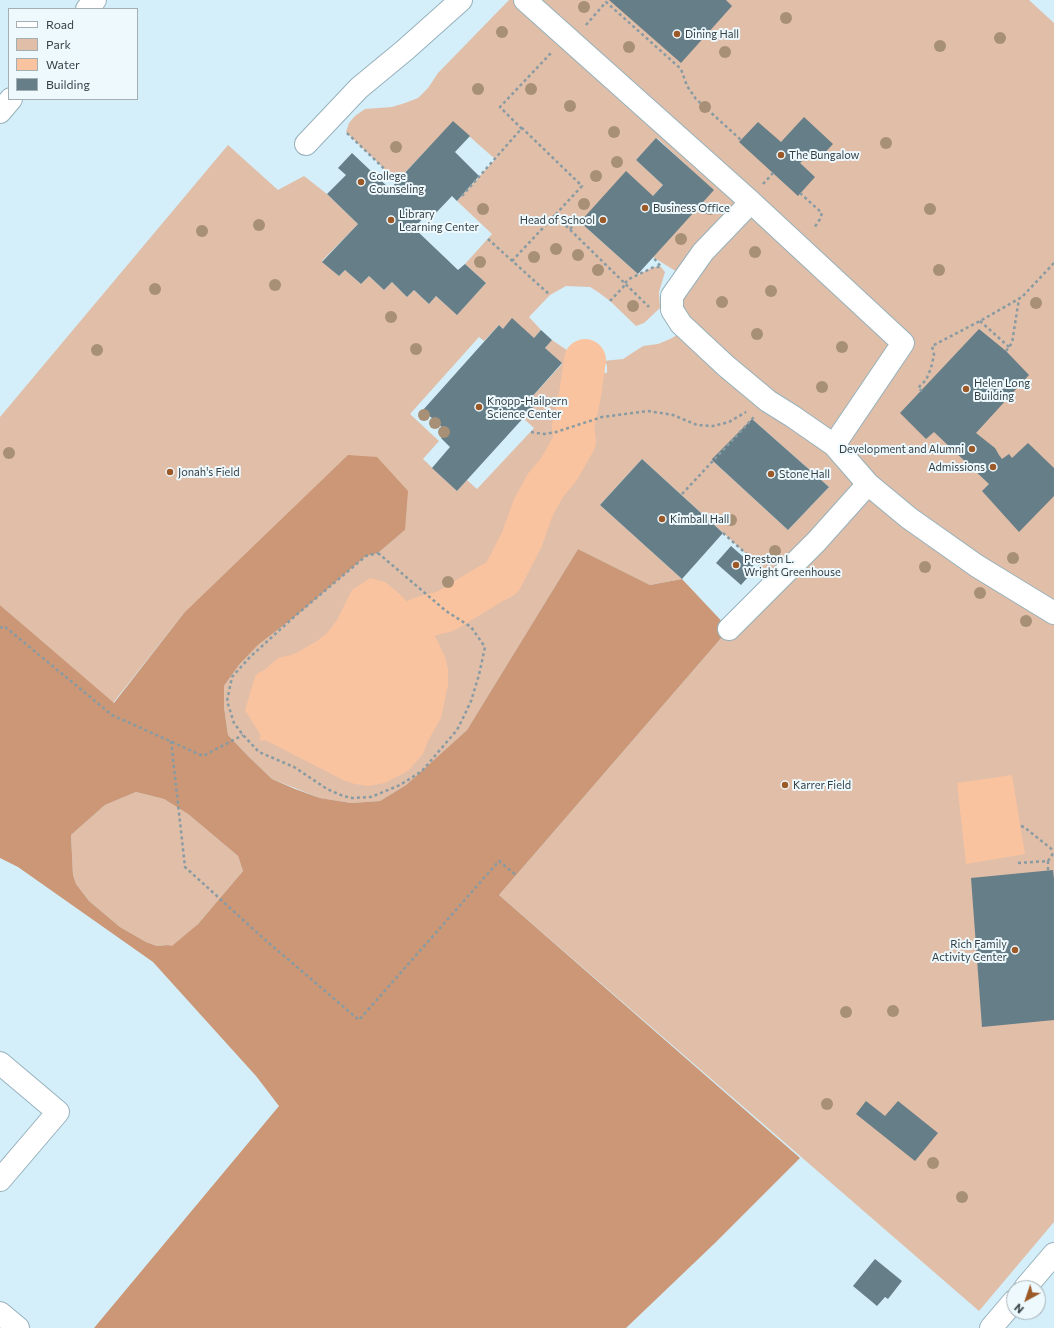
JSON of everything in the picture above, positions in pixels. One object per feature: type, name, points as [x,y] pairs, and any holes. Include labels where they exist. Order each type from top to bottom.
[{"type":"street","points":[[88,8],[95,0]]},
{"type":"street","points":[[306,144],[358,88],[405,50],[461,0]]},
{"type":"street","points":[[525,0],[752,202],[903,343],[834,445]]},
{"type":"street","points":[[0,112],[10,100]]},
{"type":"street","points":[[752,202],[716,238],[695,262],[672,296],[672,310],[681,324],[726,366],[768,401],[834,445],[868,484],[909,518],[964,557],[1054,612]]},
{"type":"street","points":[[729,629],[816,542],[868,484]]},
{"type":"street","points":[[0,1063],[58,1112],[0,1180]]},
{"type":"street","points":[[1032,1280],[1054,1254]]},
{"type":"street","points":[[991,1328],[1006,1310]]},
{"type":"street","points":[[0,1313],[18,1328]]},
{"type":"path","points":[[512,261],[582,186],[500,107],[606,2],[681,68],[687,86],[696,99],[741,140]]},
{"type":"path","points":[[462,196],[523,129]]},
{"type":"path","points":[[346,132],[397,181]]},
{"type":"path","points":[[800,193],[822,213],[820,219],[811,232]]},
{"type":"path","points":[[555,215],[650,308]]},
{"type":"path","points":[[570,229],[579,220],[582,218],[583,219]]},
{"type":"path","points":[[488,239],[550,295]]},
{"type":"path","points":[[610,301],[629,279],[654,267],[661,267],[653,257]]},
{"type":"path","points":[[922,391],[918,388],[926,380],[931,368],[934,355],[932,346],[1019,299],[1054,263]]},
{"type":"path","points":[[1006,351],[1012,343],[1019,299]]},
{"type":"path","points":[[980,321],[1009,347]]},
{"type":"path","points":[[531,432],[544,434],[602,417],[648,411],[673,415],[697,425],[713,426],[730,422],[758,405],[768,401]]},
{"type":"path","points":[[682,494],[768,401]]},
{"type":"path","points":[[723,533],[776,581]]},
{"type":"path","points":[[378,553],[446,611],[471,627],[485,647],[479,675],[471,701],[457,730],[422,771],[400,785],[371,797],[352,798],[337,794],[294,767],[259,752],[243,735],[234,723],[227,701],[232,677],[249,658],[295,616],[366,556],[378,553]]},
{"type":"path","points":[[0,628],[4,626],[112,715],[203,756],[243,735]]},
{"type":"path","points":[[171,741],[185,867],[263,938],[359,1020],[499,861],[516,875]]},
{"type":"path","points":[[1021,826],[1054,851],[1048,861],[1048,870]]},
{"type":"path","points":[[1018,863],[1048,861]]},
{"type":"green space","points":[[509,0],[1029,0],[1054,23],[1054,1222],[979,1311],[499,895],[729,629],[776,581],[642,459],[600,505],[682,579],[650,585],[578,549],[467,730],[406,785],[380,801],[351,803],[320,798],[272,779],[228,735],[224,707],[224,686],[239,665],[258,645],[297,615],[366,556],[378,553],[405,530],[184,613],[113,703],[0,605],[0,417],[228,145],[278,190],[304,176],[327,194],[358,224],[322,261],[339,276],[345,270],[361,284],[369,276],[384,290],[392,282],[407,297],[414,290],[429,304],[436,296],[457,314],[486,283],[465,264],[492,234],[457,201],[500,154],[495,159],[453,122],[397,181],[346,132],[349,123],[355,116],[365,109],[392,107],[418,98],[428,88],[438,73]],"holes":[[[657,138],[713,190],[653,257],[685,277],[672,310],[679,334],[658,344],[643,346],[623,359],[603,361],[607,365],[607,373],[592,372],[594,366],[590,361],[580,359],[552,340],[545,348],[562,364],[530,399],[536,404],[523,418],[534,428],[477,489],[467,480],[457,491],[423,459],[439,441],[410,414],[479,337],[484,341],[499,325],[503,329],[534,338],[541,330],[529,317],[550,295],[566,286],[590,287],[610,301],[636,326],[644,323],[660,308],[659,292],[665,272],[661,267],[654,267],[637,275],[638,274],[580,222],[572,227],[579,220],[653,196],[663,185],[636,160]],[[752,419],[829,487],[788,530],[713,461]]]},
{"type":"green space","points":[[136,792],[164,799],[188,814],[238,856],[243,871],[198,924],[172,947],[168,945],[157,946],[146,942],[120,927],[89,901],[76,884],[73,875],[71,835],[105,805]]},
{"type":"shaded area","points":[[348,455],[377,457],[408,491],[405,530],[378,553],[366,556],[297,615],[258,645],[239,665],[224,686],[224,707],[228,735],[272,779],[320,798],[351,803],[380,801],[406,785],[467,730],[578,549],[650,585],[682,579],[729,629],[499,895],[800,1158],[715,1243],[626,1328],[94,1328],[279,1106],[256,1076],[153,962],[18,867],[0,858],[0,605],[114,703],[184,613]],"holes":[[[136,792],[164,799],[188,814],[238,856],[243,871],[198,924],[172,946],[157,946],[146,942],[120,927],[89,901],[76,884],[73,875],[71,835],[105,805]]]},
{"type":"water","points":[[370,578],[385,582],[395,590],[427,624],[445,657],[448,669],[448,685],[441,718],[428,741],[423,754],[408,771],[385,783],[368,786],[343,780],[265,740],[261,741],[259,738],[261,736],[245,710],[255,677],[258,673],[263,671],[278,658],[298,652],[317,641],[327,633],[337,620],[352,590]]},
{"type":"water","points":[[1012,775],[1025,854],[966,864],[957,783]]},
{"type":"building","name":"Dining Hall","points":[[609,0],[726,0],[732,6],[681,63]]},
{"type":"building","name":"The Bungalow","points":[[804,117],[833,144],[819,159],[811,152],[800,163],[815,177],[798,196],[739,142],[758,122],[781,142]]},
{"type":"building","name":"Library Learning Center","points":[[453,121],[470,136],[455,152],[479,176],[457,201],[452,196],[433,216],[429,212],[414,228],[458,270],[465,264],[486,283],[457,315],[436,296],[429,304],[414,290],[407,297],[392,282],[384,290],[369,276],[361,284],[345,270],[339,276],[322,262],[358,224],[327,194],[346,175],[338,168],[352,153],[390,189]]},
{"type":"building","name":"Business Office","points":[[656,138],[714,190],[638,274],[580,222],[626,171],[653,196],[663,185],[636,160]]},
{"type":"building","name":"Knopp-Hailpern Science Center","points":[[512,318],[534,338],[541,330],[552,340],[545,348],[562,363],[530,399],[536,404],[457,491],[432,468],[450,447],[441,438],[446,431],[423,410],[499,325],[503,329]]},
{"type":"building","points":[[979,329],[1006,351],[1029,375],[976,433],[995,448],[1002,459],[1009,454],[1012,458],[1028,443],[1054,468],[1054,496],[1019,532],[982,491],[989,484],[934,432],[926,439],[900,413]]},
{"type":"building","name":"Stone Hall","points":[[752,419],[829,487],[788,530],[712,459]]},
{"type":"building","name":"Kimball Hall","points":[[642,459],[723,533],[682,579],[600,505]]},
{"type":"building","name":"Preston L. Wright Greenhouse","points":[[731,546],[756,568],[741,585],[716,563]]},
{"type":"building","name":"Rich Family Activity Center","points":[[1053,870],[1054,1020],[982,1027],[971,878]]},
{"type":"building","points":[[866,1101],[885,1116],[898,1101],[938,1133],[915,1161],[856,1114]]},
{"type":"building","points":[[875,1259],[902,1281],[888,1299],[885,1297],[877,1306],[853,1286]]},
{"type":"waterway","points":[[420,618],[446,611],[502,578],[522,539],[533,508],[545,486],[559,469],[575,441],[573,426],[580,395],[585,360]]},
{"type":"place","name":"Dining Hall","points":[[677,34]]},
{"type":"place","name":"The Bungalow","points":[[781,155]]},
{"type":"place","name":"College Counseling","points":[[361,182]]},
{"type":"place","name":"Business Office","points":[[645,208]]},
{"type":"place","name":"Library Learning Center","points":[[391,220]]},
{"type":"place","name":"Head of School","points":[[603,220]]},
{"type":"place","name":"Helen Long Building","points":[[966,389]]},
{"type":"place","name":"Knopp-Hailpern Science Center","points":[[479,407]]},
{"type":"place","name":"Development and Alumni","points":[[972,449]]},
{"type":"place","name":"Admissions","points":[[993,467]]},
{"type":"place","name":"Jonah's Field","points":[[170,472]]},
{"type":"place","name":"Stone Hall","points":[[771,474]]},
{"type":"place","name":"Kimball Hall","points":[[662,519]]},
{"type":"place","name":"Preston L. Wright Greenhouse","points":[[736,565]]},
{"type":"place","name":"Karrer Field","points":[[785,785]]},
{"type":"place","name":"Rich Family Activity Center","points":[[1015,950]]}]
